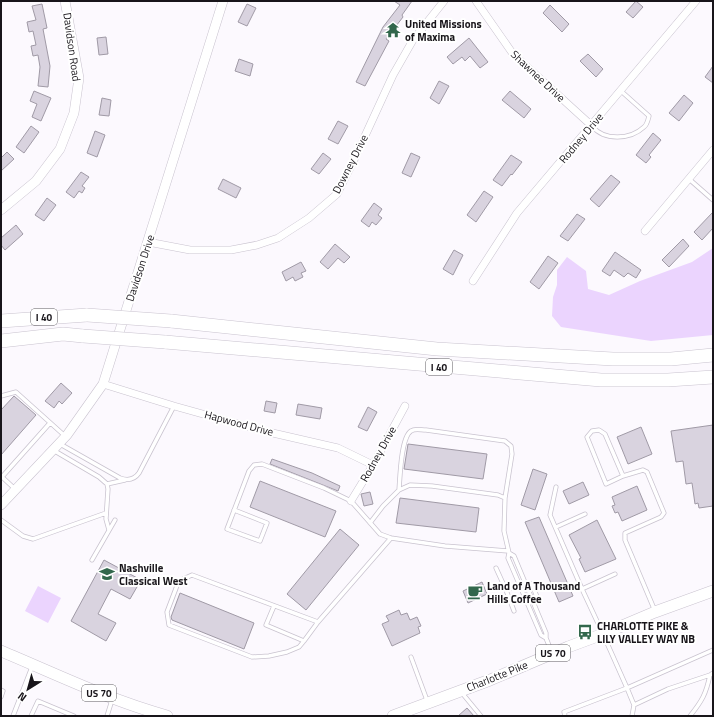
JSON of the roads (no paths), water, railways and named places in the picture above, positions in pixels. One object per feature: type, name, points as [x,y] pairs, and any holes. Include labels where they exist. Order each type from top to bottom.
[{"type":"highway","name":"I 40","points":[[1,321],[87,315],[171,320],[445,349],[613,359],[671,359],[713,355]]},
{"type":"highway","name":"I 40","points":[[1,341],[63,334],[587,379],[668,380],[713,377]]},
{"type":"main road","name":"Charlotte Pike","points":[[393,716],[490,680],[552,653],[713,591]]},
{"type":"main road","name":"US 70","points":[[1,651],[112,699],[140,709],[167,716]]},
{"type":"street","name":"Davidson Road","points":[[1,210],[36,181],[60,149],[74,113],[79,78],[65,1]]},
{"type":"street","name":"Davidson Drive","points":[[1,505],[59,444],[103,384],[223,1]]},
{"type":"street","name":"Downey Drive","points":[[148,242],[190,250],[231,250],[257,245],[278,238],[309,218],[337,194],[393,75],[415,39],[444,1]]},
{"type":"street","name":"Shawnee Drive","points":[[476,1],[512,54],[592,126]]},
{"type":"street","name":"Rodney Drive","points":[[473,281],[517,213],[696,1]]},
{"type":"street","points":[[645,231],[713,150]]},
{"type":"street","name":"Hapwood Drive","points":[[103,384],[174,406],[338,448],[373,465]]},
{"type":"street","name":"Rodney Drive","points":[[351,501],[373,465],[405,406]]},
{"type":"lane","points":[[592,126],[597,132],[612,137],[632,136],[645,126],[649,116],[621,91]]},
{"type":"lane","points":[[689,179],[713,200]]},
{"type":"lane","points":[[1,396],[16,392],[50,423],[59,444],[107,484],[106,523],[109,530]]},
{"type":"lane","points":[[107,484],[133,478],[139,473],[174,406]]},
{"type":"lane","points":[[16,489],[1,477],[50,423]]},
{"type":"lane","points":[[399,490],[404,439],[409,432],[414,429],[505,441],[511,446],[512,454],[505,498],[504,531],[509,552],[508,558],[541,635],[546,638]]},
{"type":"lane","points":[[622,476],[605,434],[599,430],[592,432],[587,437],[606,484],[622,476],[643,470],[647,472],[664,513],[661,517],[625,533],[625,540],[656,612]]},
{"type":"lane","points":[[59,444],[120,478],[127,480]]},
{"type":"lane","points":[[234,510],[267,523],[260,541],[227,529],[234,510],[249,471],[254,465],[262,464],[324,488],[351,501],[380,534],[390,538],[445,546],[509,552],[514,556],[546,633],[546,638],[552,653]]},
{"type":"lane","points":[[370,523],[383,506],[399,490],[410,485],[432,486],[498,495],[505,498]]},
{"type":"lane","points":[[556,488],[550,515],[634,705],[632,716]]},
{"type":"lane","points":[[1,520],[18,533],[32,539],[106,513]]},
{"type":"lane","points":[[556,527],[585,514]]},
{"type":"lane","points":[[92,560],[115,520]]},
{"type":"lane","points":[[318,622],[192,575],[178,583],[167,612],[169,624],[252,657],[269,656],[287,652],[299,647],[318,622],[390,538]]},
{"type":"lane","points":[[496,568],[514,611]]},
{"type":"lane","points":[[582,589],[615,574]]},
{"type":"lane","points":[[506,590],[525,583],[532,584],[537,597],[534,604]]},
{"type":"lane","points":[[274,606],[266,625],[304,641]]},
{"type":"lane","points":[[565,716],[564,712],[627,688],[713,650]]},
{"type":"lane","points":[[411,657],[428,704]]},
{"type":"lane","points":[[13,716],[33,665]]},
{"type":"lane","points":[[634,705],[668,689],[711,674]]},
{"type":"lane","points":[[690,716],[702,701],[711,674]]},
{"type":"lane","points":[[1,690],[3,691],[1,697]]},
{"type":"lane","points":[[461,690],[471,705],[481,716]]},
{"type":"lane","points":[[107,716],[112,699]]},
{"type":"lane","points":[[31,716],[38,701],[74,716]]},
{"type":"place","name":"United Missions of Maxima","points":[[393,30]]},
{"type":"place","name":"Nashville Classical West","points":[[107,574]]},
{"type":"place","name":"Land of A Thousand Hills Coffee","points":[[475,592]]},
{"type":"place","name":"CHARLOTTE PIKE & LILY VALLEY WAY NB","points":[[585,632]]}]
